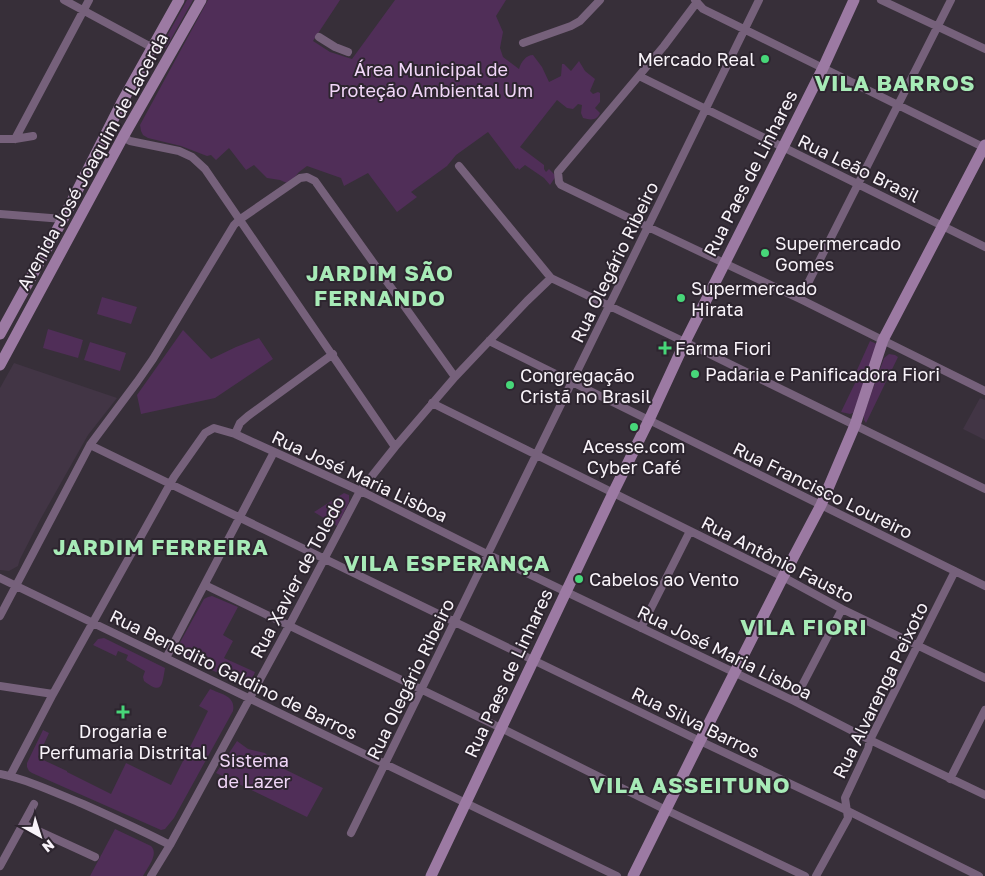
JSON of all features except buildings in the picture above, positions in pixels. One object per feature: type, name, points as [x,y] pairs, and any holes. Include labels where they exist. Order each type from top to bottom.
[{"type":"street","points":[[64,0],[153,48]]},
{"type":"street","points":[[15,139],[89,0]]},
{"type":"street","name":"Avenida José Joaquim de Lacerda","points":[[0,334],[63,218],[108,128],[179,0]]},
{"type":"street","name":"Avenida José Joaquim de Lacerda","points":[[0,365],[123,137],[201,0]]},
{"type":"street","points":[[523,42],[571,26],[580,21],[600,0]]},
{"type":"street","name":"Rua Olegário Ribeiro","points":[[351,833],[759,0]]},
{"type":"street","name":"Rua Paes de Linhares","points":[[431,876],[685,342],[854,0]]},
{"type":"street","points":[[881,0],[985,49]]},
{"type":"street","points":[[800,299],[951,0]]},
{"type":"street","points":[[633,876],[821,505],[855,425],[884,340],[985,147],[703,8],[696,1],[664,46],[561,168],[558,172],[559,182],[648,228],[800,299],[884,340],[985,391]]},
{"type":"street","points":[[319,37],[335,47],[348,52]]},
{"type":"street","name":"Rua Leão Brasil","points":[[639,76],[985,247]]},
{"type":"street","points":[[0,139],[33,136]]},
{"type":"street","points":[[123,137],[130,141],[179,151],[192,157],[208,173],[395,447]]},
{"type":"street","points":[[458,166],[551,278],[985,489]]},
{"type":"street","points":[[0,616],[90,445],[153,359],[234,225],[300,178],[307,176],[315,181],[455,377]]},
{"type":"street","points":[[0,214],[63,218]]},
{"type":"street","name":"Rua Xavier de Toledo","points":[[151,876],[170,845],[289,626],[360,491],[455,377],[551,278]]},
{"type":"street","name":"Rua Francisco Loureiro","points":[[489,341],[985,586]]},
{"type":"street","points":[[236,434],[240,423],[248,416],[332,354]]},
{"type":"street","name":"Rua Antônio Fausto","points":[[432,403],[613,492],[842,609],[985,678]]},
{"type":"street","name":"Rua José Maria Lisboa","points":[[170,484],[206,433],[214,428],[236,434],[360,491],[985,795]]},
{"type":"street","name":"Rua Silva Barros","points":[[90,445],[979,876]]},
{"type":"street","points":[[166,658],[274,452]]},
{"type":"street","points":[[10,776],[53,694],[170,484]]},
{"type":"street","points":[[641,628],[690,531]]},
{"type":"street","name":"Rua Alvarenga Peixoto","points":[[816,876],[848,818],[845,798],[868,749],[870,740],[955,571]]},
{"type":"street","name":"Rua Benedito Galdino de Barros","points":[[0,578],[617,876]]},
{"type":"street","points":[[204,585],[666,810],[806,876]]},
{"type":"street","points":[[794,701],[842,609]]},
{"type":"street","points":[[0,686],[53,694]]},
{"type":"street","points":[[950,779],[985,710]]},
{"type":"street","points":[[0,774],[52,791],[137,828],[170,845]]},
{"type":"street","points":[[0,866],[34,804]]},
{"type":"street","points":[[23,824],[95,858]]},
{"type":"shaded area","points":[[14,363],[117,398],[88,435],[40,520],[18,566],[9,571],[0,570],[0,388]]},
{"type":"shaded area","points":[[980,398],[985,400],[985,440],[963,429]]},
{"type":"green space","points":[[187,0],[193,0],[166,48],[162,45]]},
{"type":"green space","name":"Área Municipal de Proteção Ambiental Um","points":[[208,0],[340,0],[313,41],[330,52],[352,59],[395,0],[506,0],[496,16],[503,32],[500,48],[503,57],[519,69],[524,59],[533,55],[542,67],[549,82],[561,76],[562,64],[571,71],[579,61],[585,71],[595,79],[590,91],[593,94],[600,93],[600,102],[595,108],[600,113],[595,119],[583,118],[581,113],[582,105],[578,104],[573,109],[567,108],[557,100],[520,147],[544,165],[546,172],[549,169],[556,176],[550,185],[544,178],[525,165],[519,170],[518,168],[516,169],[488,132],[456,155],[447,166],[411,192],[417,197],[397,212],[368,173],[344,186],[341,178],[307,166],[289,184],[267,178],[254,165],[246,170],[229,148],[216,160],[211,155],[207,156],[181,146],[148,138],[141,131],[140,125]]},
{"type":"green space","points":[[102,297],[137,307],[131,324],[97,314]]},
{"type":"green space","points":[[48,329],[83,340],[78,358],[43,348]]},
{"type":"green space","points":[[183,330],[211,359],[259,338],[273,359],[215,398],[141,414],[137,395]]},
{"type":"green space","points":[[870,341],[877,344],[878,347],[853,413],[841,412],[856,381],[853,379]]},
{"type":"green space","points":[[90,342],[126,353],[120,371],[84,360]]},
{"type":"green space","points":[[889,354],[898,357],[866,423],[864,414],[884,358]]},
{"type":"green space","points":[[344,493],[349,495],[349,502],[337,526],[314,512]]},
{"type":"green space","points":[[212,596],[238,607],[223,635],[233,641],[224,658],[255,672],[248,684],[243,684],[180,656],[176,651],[204,599]]},
{"type":"green space","points":[[104,638],[165,668],[162,684],[158,688],[144,681],[145,671],[126,660],[128,655],[118,651],[116,656],[93,645],[98,639]]},
{"type":"green space","points":[[210,689],[227,696],[232,702],[233,711],[174,818],[165,829],[161,830],[32,773],[27,767],[27,763],[43,730],[49,733],[39,758],[111,794],[126,763],[171,785],[208,711],[199,706]]},
{"type":"green space","name":"Sistema de Lazer","points":[[237,741],[248,749],[265,753],[278,766],[323,788],[307,817],[216,773]]},
{"type":"green space","points":[[115,829],[151,846],[153,849],[152,861],[143,876],[90,876]]},
{"type":"place","name":"Mercado Real","points":[[765,59]]},
{"type":"place","name":"Supermercado Gomes","points":[[765,253]]},
{"type":"place","name":"Supermercado Hirata","points":[[681,298]]},
{"type":"place","name":"Farma Fiori","points":[[665,348]]},
{"type":"place","name":"Padaria e Panificadora Fiori","points":[[695,374]]},
{"type":"place","name":"Congregação Cristã no Brasil","points":[[510,385]]},
{"type":"place","name":"Acesse.com Cyber Café","points":[[634,427]]},
{"type":"place","name":"Cabelos ao Vento","points":[[579,579]]},
{"type":"place","name":"Drogaria e Perfumaria Distrital","points":[[123,712]]},
{"type":"district","name":"VILA BARROS","points":[[895,82]]},
{"type":"district","name":"JARDIM SÃO FERNANDO","points":[[380,284]]},
{"type":"district","name":"JARDIM FERREIRA","points":[[161,546]]},
{"type":"district","name":"VILA ESPERANÇA","points":[[447,562]]},
{"type":"district","name":"VILA FIORI","points":[[804,626]]},
{"type":"district","name":"VILA ASSEITUNO","points":[[690,784]]}]
